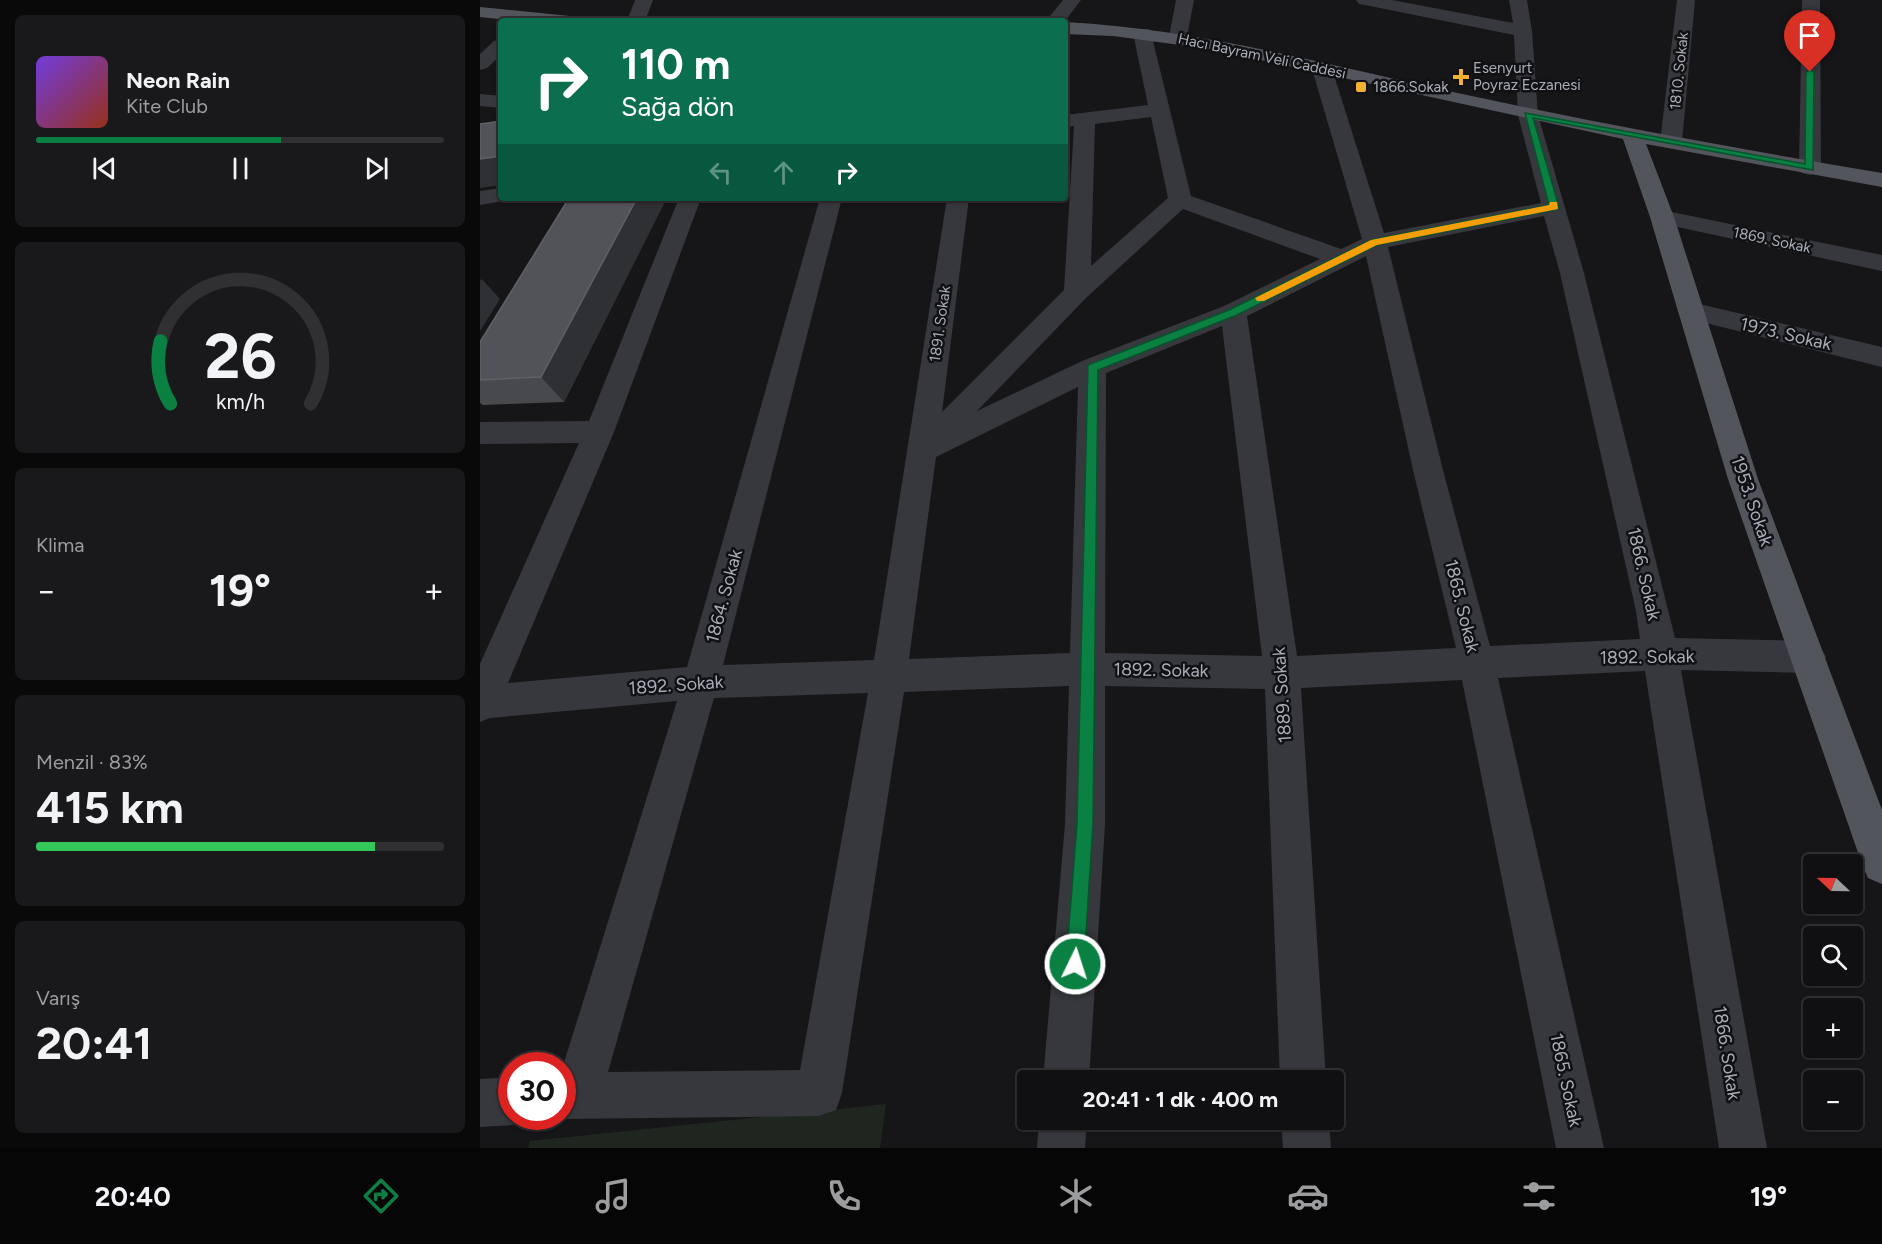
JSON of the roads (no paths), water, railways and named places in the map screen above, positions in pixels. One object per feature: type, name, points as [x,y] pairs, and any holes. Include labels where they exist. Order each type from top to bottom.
[{"type":"main road","points":[[480,12],[524,18]]},
{"type":"main road","name":"Hacı Bayram Veli Caddesi","points":[[1068,28],[1178,37],[1528,115],[1882,180]]},
{"type":"main road","name":"1953. Sokak","points":[[1632,135],[1662,217],[1743,479],[1882,864]]},
{"type":"street","points":[[637,18],[644,0]]},
{"type":"street","points":[[1057,18],[1072,0]]},
{"type":"street","points":[[1178,37],[1185,0]]},
{"type":"street","points":[[1365,0],[1523,32]]},
{"type":"street","name":"1866. Sokak","points":[[1518,0],[1523,32],[1528,115],[1554,207],[1653,611],[1743,1148]]},
{"type":"street","name":"1810. Sokak","points":[[1671,142],[1686,0]]},
{"type":"street","points":[[1810,168],[1811,0]]},
{"type":"street","points":[[1142,33],[1180,200]]},
{"type":"street","points":[[480,64],[498,48]]},
{"type":"street","name":"1865. Sokak","points":[[1322,69],[1375,242],[1428,470],[1477,664],[1580,1148]]},
{"type":"street","points":[[480,100],[498,102]]},
{"type":"street","points":[[1077,292],[1075,119],[1161,110]]},
{"type":"street","points":[[480,198],[498,195]]},
{"type":"street","points":[[1180,200],[1341,258]]},
{"type":"street","points":[[922,451],[1077,292],[1180,200]]},
{"type":"street","points":[[481,703],[599,432],[689,201]]},
{"type":"street","name":"1864. Sokak","points":[[576,1077],[701,681],[830,201]]},
{"type":"street","name":"1891. Sokak","points":[[576,1096],[819,1093],[889,676],[958,201]]},
{"type":"street","points":[[922,451],[1092,368],[1233,312],[1375,242],[1554,207]]},
{"type":"street","name":"1869. Sokak","points":[[1662,217],[1882,263]]},
{"type":"street","name":"1973. Sokak","points":[[1691,311],[1882,357]]},
{"type":"street","name":"1889. Sokak","points":[[1233,312],[1282,673],[1302,1070]]},
{"type":"street","points":[[1067,1070],[1085,824],[1092,368]]},
{"type":"street","points":[[480,433],[599,432]]},
{"type":"street","name":"1892. Sokak","points":[[481,703],[701,681],[1087,669],[1282,673],[1660,654],[1808,657]]},
{"type":"street","points":[[480,1103],[498,1102]]},
{"type":"street","points":[[1061,1148],[1062,1130]]},
{"type":"street","points":[[1306,1130],[1307,1148]]},
{"type":"place","name":"Esenyurt Poyraz Eczanesi","points":[[1461,77]]},
{"type":"place","name":"1866.Sokak","points":[[1361,87]]}]
